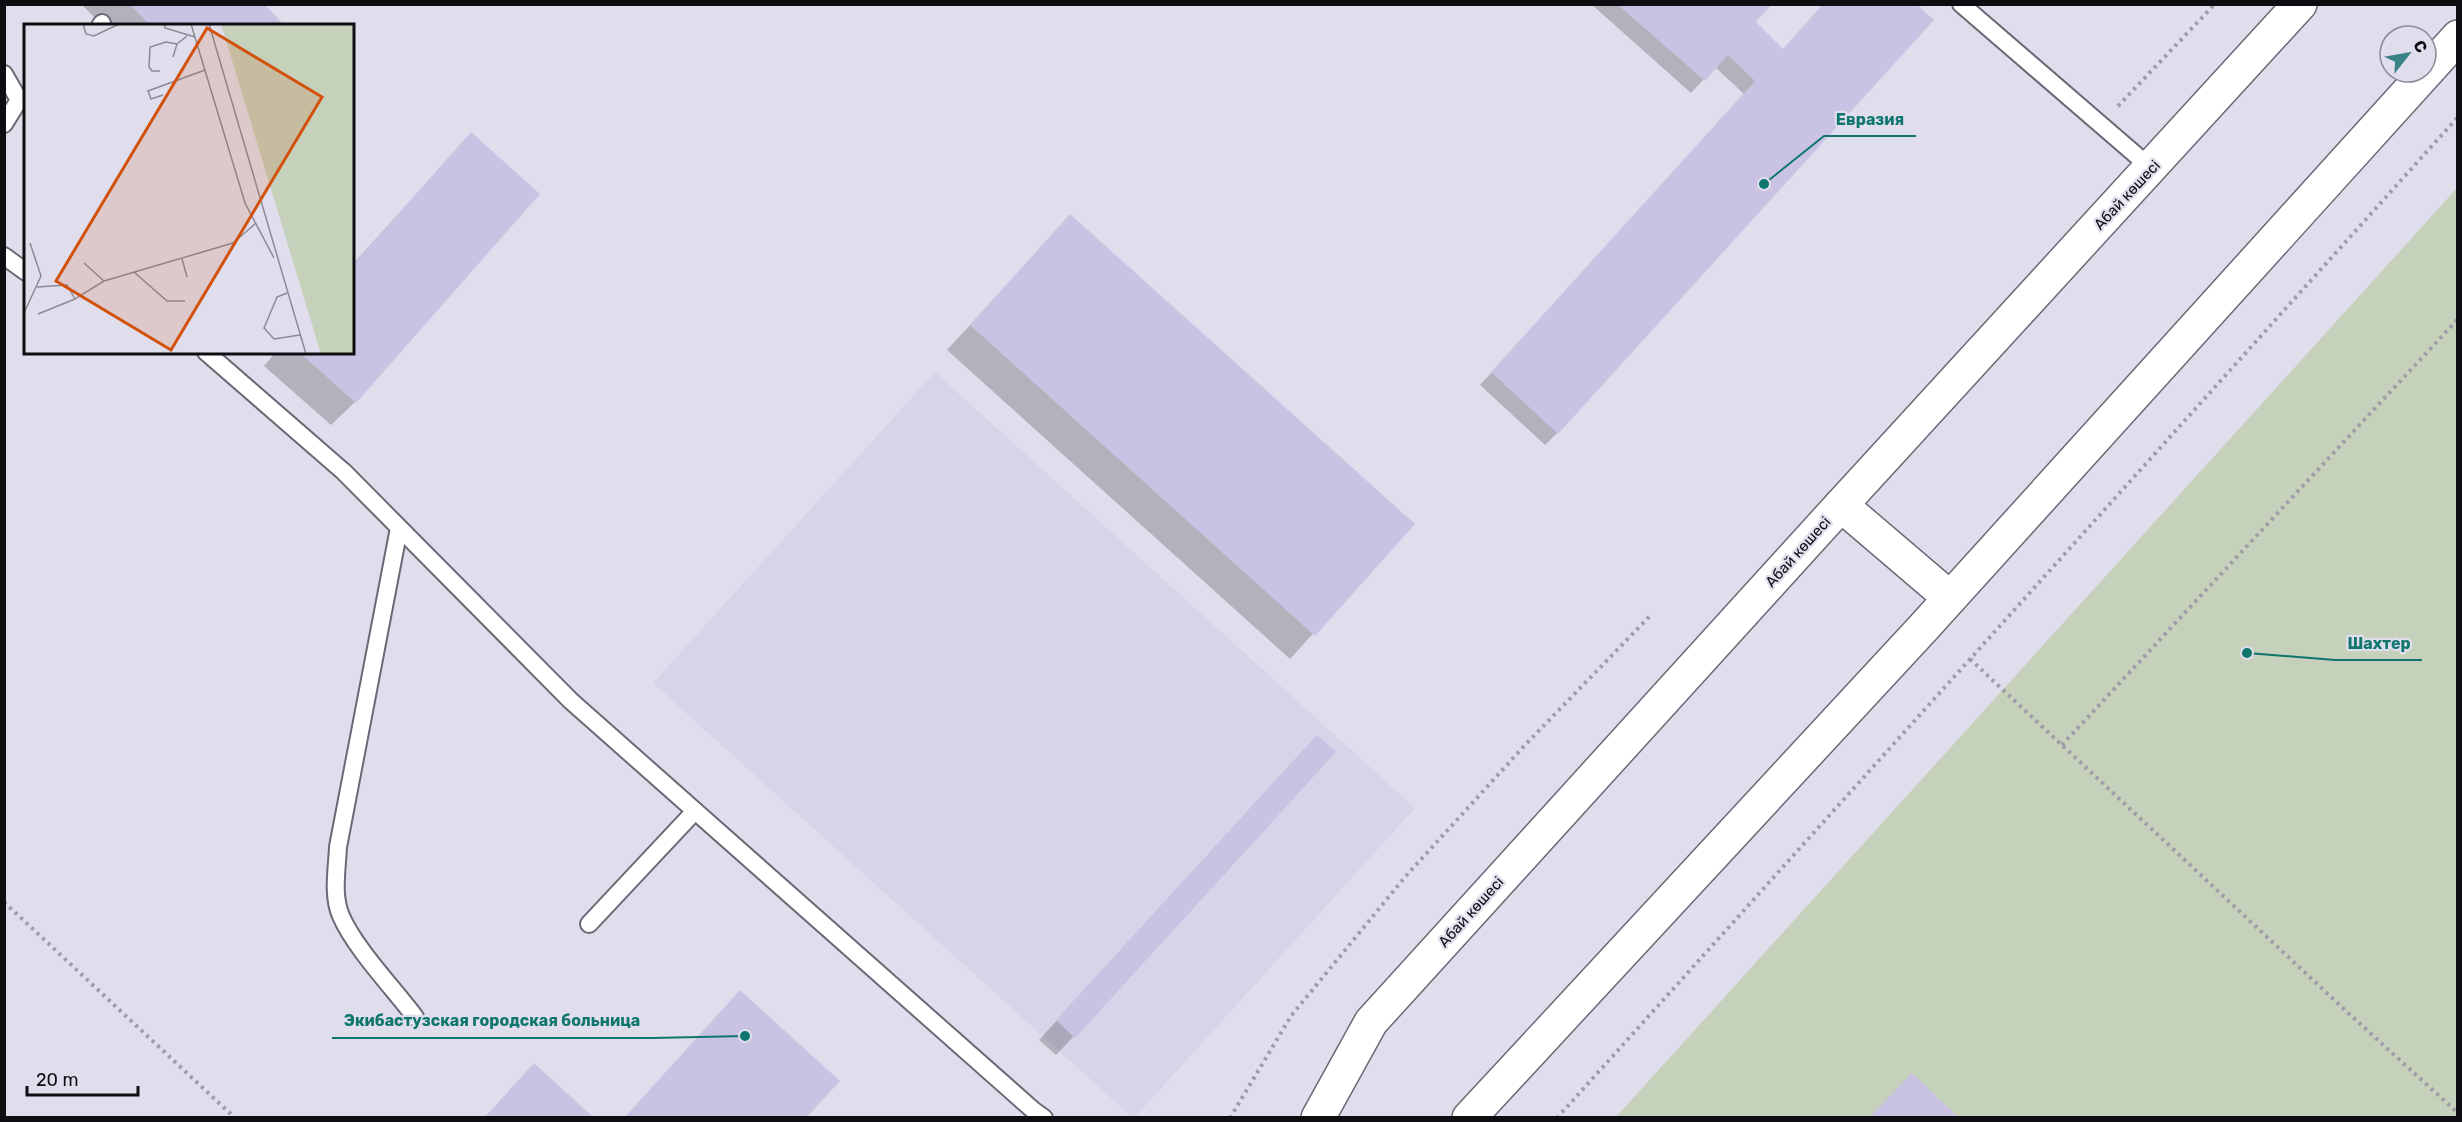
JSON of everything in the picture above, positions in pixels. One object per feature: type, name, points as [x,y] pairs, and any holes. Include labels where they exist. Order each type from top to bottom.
[{"type":"main road","name":"Абай көшесі","points":[[1318,1118],[1371,1022],[2300,4]]},
{"type":"main road","points":[[1469,1118],[1950,598],[2457,37]]},
{"type":"main road","points":[[1841,505],[1950,598]]},
{"type":"lane","points":[[1960,4],[2151,168]]},
{"type":"lane","points":[[4,74],[22,99],[4,124]]},
{"type":"lane","points":[[4,256],[24,271]]},
{"type":"lane","points":[[208,354],[344,472],[571,701],[1044,1118]]},
{"type":"lane","points":[[399,528],[338,847],[336,884],[340,915],[355,941],[415,1017]]},
{"type":"lane","points":[[589,924],[695,811]]},
{"type":"path","points":[[2101,124],[2215,4]]},
{"type":"path","points":[[1557,1118],[2457,117]]},
{"type":"path","points":[[2062,745],[2457,319]]},
{"type":"path","points":[[1230,1118],[1291,1016],[1405,877],[1526,744],[1650,616]]},
{"type":"path","points":[[1970,659],[2457,1113]]},
{"type":"path","points":[[4,902],[235,1118]]},
{"type":"shaded area","points":[[935,372],[1415,808],[1135,1117],[1132,1117],[653,683]]},
{"type":"green space","points":[[2457,188],[2457,1117],[1616,1117]]},
{"type":"building","points":[[129,4],[264,4],[283,24],[149,24]]},
{"type":"building","points":[[1617,4],[1772,4],[1756,22],[1783,49],[1823,4],[1916,4],[1934,20],[1558,434],[1491,372],[1755,81],[1728,55],[1705,81]]},
{"type":"building","points":[[471,132],[540,194],[356,403],[301,354],[354,354],[354,264]]},
{"type":"building","points":[[1070,214],[1415,524],[1315,636],[970,325]]},
{"type":"building","points":[[1317,735],[1336,752],[1075,1038],[1056,1020]]},
{"type":"building","points":[[740,990],[840,1081],[806,1118],[624,1118]]},
{"type":"building","points":[[534,1063],[594,1118],[484,1118]]},
{"type":"building","points":[[1912,1073],[1959,1118],[1869,1118]]},
{"type":"place","name":"Евразия","points":[[1764,184]]},
{"type":"place","name":"Шахтер","points":[[2247,653]]},
{"type":"place","name":"Экибастузская городская больница","points":[[745,1036]]}]
